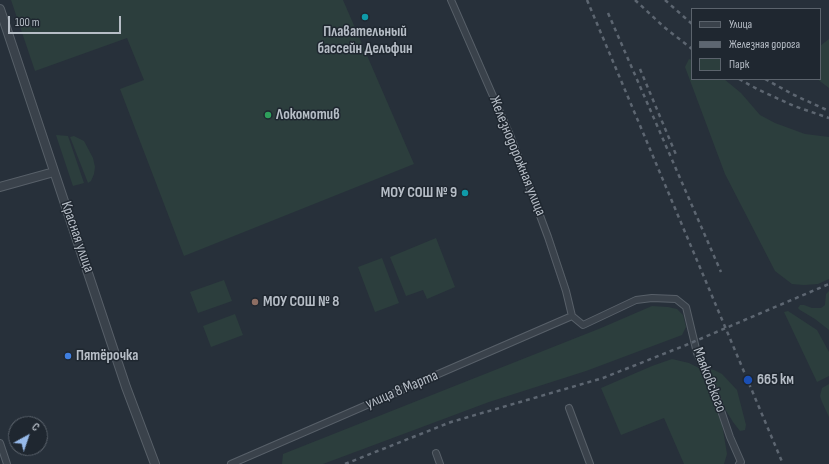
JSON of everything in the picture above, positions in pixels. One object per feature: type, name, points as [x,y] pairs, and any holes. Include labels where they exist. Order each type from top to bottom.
[{"type":"street","name":"Железнодорожная улица","points":[[451,0],[510,135],[548,237],[566,291],[572,316]]},
{"type":"street","name":"Красная улица","points":[[0,9],[126,387],[155,464]]},
{"type":"street","points":[[0,187],[54,172]]},
{"type":"street","name":"Маяковского","points":[[572,316],[583,325],[636,300],[652,298],[676,299],[686,307],[697,353],[714,390],[730,437],[741,462],[739,464]]},
{"type":"street","name":"улица 8 Марта","points":[[231,464],[572,316]]},
{"type":"street","points":[[569,408],[590,464]]},
{"type":"street","points":[[0,443],[7,464]]},
{"type":"street","points":[[436,453],[440,464]]},
{"type":"green space","name":"Локомотив","points":[[11,0],[343,0],[414,164],[184,256],[120,89],[144,80],[127,38],[35,71]]},
{"type":"green space","points":[[829,39],[829,88],[818,80],[821,80],[821,45]]},
{"type":"green space","points":[[689,59],[691,60],[691,80],[725,80],[741,93],[760,115],[775,123],[805,134],[829,137],[829,279],[818,284],[792,284],[775,271],[725,174],[685,67]]},
{"type":"green space","points":[[56,135],[68,136],[84,183],[73,186]]},
{"type":"green space","points":[[74,136],[84,141],[93,158],[95,167],[94,174],[91,181],[88,183],[70,137]]},
{"type":"green space","points":[[436,238],[455,287],[427,299],[423,290],[406,296],[390,257]]},
{"type":"green space","points":[[382,258],[399,303],[375,312],[358,267]]},
{"type":"green space","points":[[224,280],[232,301],[198,313],[190,292]]},
{"type":"green space","points":[[829,291],[829,330],[798,308],[800,305],[804,305],[812,308],[821,308],[825,305],[826,294]]},
{"type":"green space","points":[[652,306],[677,309],[683,315],[686,327],[682,335],[586,371],[489,402],[323,464],[282,464],[283,454],[601,328]]},
{"type":"green space","points":[[788,311],[817,330],[829,352],[829,376],[817,382],[784,312]]},
{"type":"green space","points":[[235,314],[243,335],[211,347],[203,326]]},
{"type":"green space","points":[[672,359],[689,363],[699,368],[722,424],[727,454],[724,464],[684,464],[664,418],[621,435],[601,388]]},
{"type":"green space","points":[[710,369],[722,374],[737,390],[746,425],[745,430],[740,431],[725,409]]},
{"type":"green space","points":[[829,384],[829,417],[820,396],[822,388]]},
{"type":"railway","points":[[587,0],[783,464]]},
{"type":"railway","points":[[635,0],[664,27],[691,48]]},
{"type":"railway","points":[[665,0],[691,23]]},
{"type":"railway","points":[[608,13],[721,272]]},
{"type":"railway","points":[[640,69],[677,157]]},
{"type":"railway","points":[[741,80],[794,106],[829,118]]},
{"type":"railway","points":[[767,80],[794,95],[829,111]]},
{"type":"railway","points":[[345,464],[451,422],[603,378],[686,345],[829,284]]},
{"type":"place","name":"Плавательный бассейн Дельфин","points":[[365,17]]},
{"type":"place","name":"Локомотив","points":[[268,115]]},
{"type":"place","name":"МОУ СОШ № 9","points":[[465,193]]},
{"type":"place","name":"МОУ СОШ № 8","points":[[255,302]]},
{"type":"place","name":"Пятёрочка","points":[[68,356]]},
{"type":"place","name":"665 км","points":[[748,380]]}]
